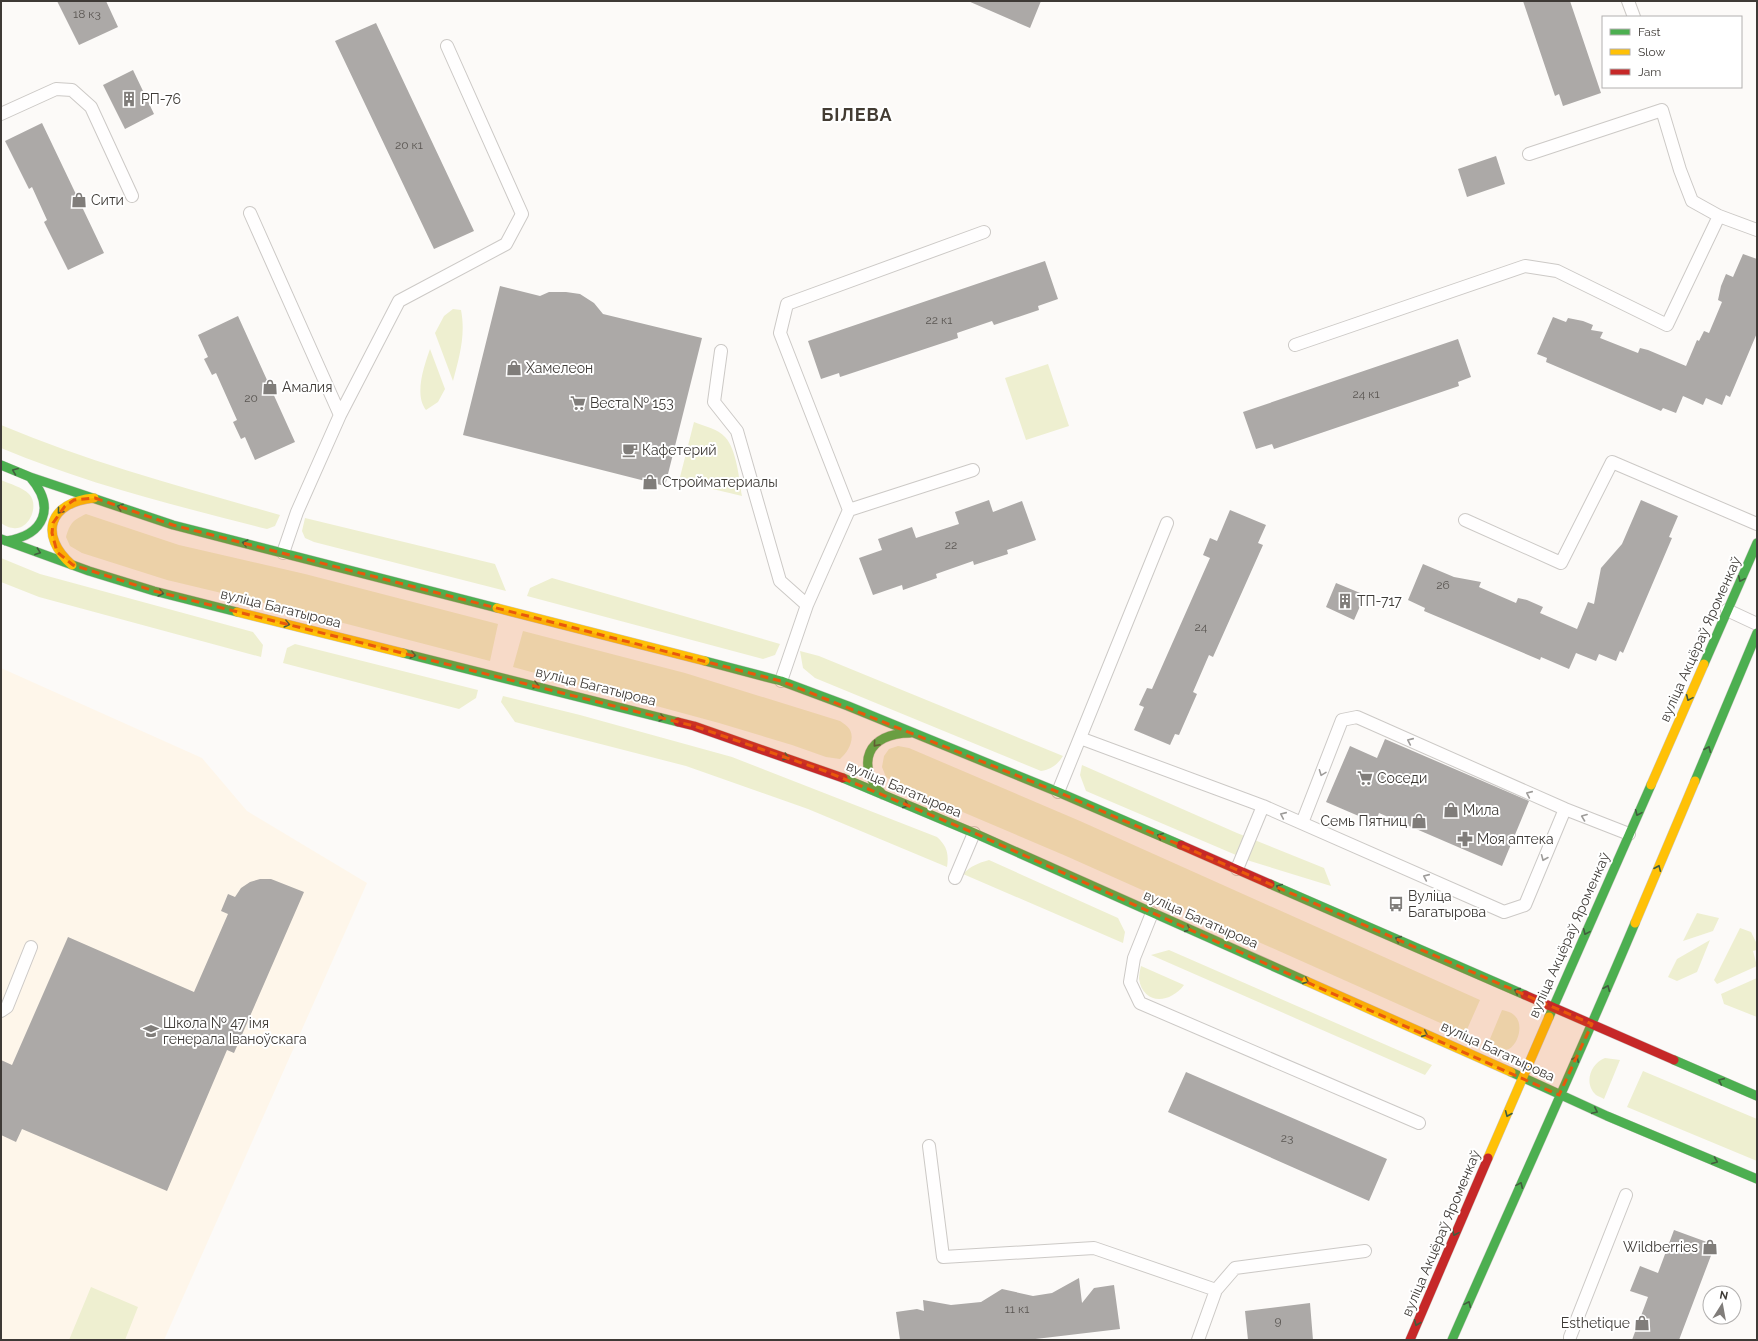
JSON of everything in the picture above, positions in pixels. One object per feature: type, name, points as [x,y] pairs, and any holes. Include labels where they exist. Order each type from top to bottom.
[{"type":"street","points":[[1,465],[30,477],[173,525],[781,681],[848,706],[1058,792],[1757,1096]]},
{"type":"street","points":[[3,540],[15,541],[28,536],[38,527],[42,519],[45,510],[43,496],[37,483],[30,477]]},
{"type":"street","points":[[73,565],[64,560],[53,543],[53,523],[65,506],[74,500],[95,498]]},
{"type":"street","name":"вуліца Багатырова","points":[[3,540],[73,565],[154,591],[694,726],[825,771],[974,833],[1560,1094],[1606,1116],[1757,1179]]},
{"type":"street","name":"вуліца Акцёраў Яроменкаў","points":[[1410,1340],[1553,1007],[1757,543]]},
{"type":"street","points":[[1452,1340],[1592,1024],[1757,633]]},
{"type":"street","points":[[848,706],[856,713],[862,722]]},
{"type":"street","points":[[883,796],[868,777],[867,762],[869,753],[874,744],[882,737],[901,731],[911,733]]},
{"type":"street","points":[[859,755],[863,747]]},
{"type":"street","points":[[825,771],[842,769]]},
{"type":"lane","points":[[1628,1],[1634,16]]},
{"type":"lane","points":[[283,553],[297,512],[340,415],[400,301],[506,244],[522,214],[447,46]]},
{"type":"lane","points":[[1,114],[56,89],[72,90],[91,106],[132,196]]},
{"type":"lane","points":[[1529,154],[1662,110],[1680,170],[1692,201],[1719,216],[1757,230]]},
{"type":"lane","points":[[250,213],[340,415]]},
{"type":"lane","points":[[1295,345],[1524,266],[1557,271],[1668,325],[1719,216]]},
{"type":"lane","points":[[781,681],[807,605],[849,510],[780,333],[787,304],[984,232]]},
{"type":"lane","points":[[722,351],[714,402],[736,431],[780,581],[807,605]]},
{"type":"lane","points":[[1465,520],[1561,563],[1612,462],[1757,524]]},
{"type":"lane","points":[[849,510],[973,470]]},
{"type":"lane","points":[[1058,792],[1167,523]]},
{"type":"lane","points":[[1727,610],[1757,624]]},
{"type":"lane","points":[[1302,824],[1342,720],[1357,717],[1565,809],[1629,834]]},
{"type":"lane","points":[[1080,738],[1263,806],[1504,912],[1525,905],[1565,809]]},
{"type":"lane","points":[[1237,869],[1263,806]]},
{"type":"lane","points":[[955,878],[974,833]]},
{"type":"lane","points":[[1152,913],[1134,958],[1130,982],[1140,1002],[1419,1123]]},
{"type":"lane","points":[[1,1011],[7,1007],[31,947]]},
{"type":"lane","points":[[929,1146],[943,1257],[1094,1248],[1216,1290]]},
{"type":"lane","points":[[1570,1340],[1626,1195]]},
{"type":"lane","points":[[1198,1340],[1216,1290],[1235,1268],[1365,1251]]},
{"type":"highlighted area","points":[[95,498],[173,525],[781,681],[1058,792],[1592,1024],[1559,1095],[974,833],[825,771],[694,726],[154,591],[89,571],[73,565],[57,552],[52,533],[53,523],[65,506],[74,500]]},
{"type":"shaded area","name":"Школа № 47 імя генерала Іваноўскага","points":[[1,668],[202,758],[247,811],[367,883],[164,1340],[1,1340]]},
{"type":"green space","points":[[453,309],[461,310],[463,328],[461,346],[453,381],[435,333],[444,316]]},
{"type":"green space","points":[[430,349],[445,389],[438,402],[426,410],[422,404],[420,389],[425,364]]},
{"type":"green space","points":[[1048,364],[1069,426],[1026,440],[1005,378]]},
{"type":"green space","points":[[694,422],[719,432],[729,443],[737,465],[742,496],[679,481]]},
{"type":"green space","points":[[1,425],[35,439],[104,463],[174,485],[280,515],[275,526],[267,529],[166,503],[66,473],[1,448]]},
{"type":"green space","points":[[1,480],[23,489],[32,499],[33,510],[24,526],[19,528],[10,528],[1,523]]},
{"type":"green space","points":[[86,514],[179,545],[305,574],[498,624],[490,661],[293,610],[167,580],[82,553],[70,546],[66,537],[73,522]]},
{"type":"green space","points":[[305,518],[495,564],[506,591],[314,542],[305,538],[302,531]]},
{"type":"green space","points":[[1,558],[40,574],[253,632],[263,645],[261,657],[39,597],[1,582]]},
{"type":"green space","points":[[552,578],[780,644],[775,655],[763,659],[527,596],[530,588]]},
{"type":"green space","points":[[523,631],[685,673],[840,721],[850,730],[852,738],[850,746],[840,759],[826,757],[719,723],[513,667]]},
{"type":"green space","points":[[295,644],[478,690],[476,698],[459,709],[283,663],[287,648]]},
{"type":"green space","points":[[800,651],[819,656],[1063,756],[1054,766],[1041,771],[815,678],[803,668]]},
{"type":"green space","points":[[503,696],[580,715],[732,757],[937,837],[946,850],[948,858],[947,867],[808,809],[686,766],[515,722],[501,702]]},
{"type":"green space","points":[[898,746],[909,748],[1080,821],[1480,1000],[1465,1034],[1066,856],[899,785],[886,777],[882,767],[884,756],[889,749]]},
{"type":"green space","points":[[1082,765],[1237,833],[1324,868],[1331,886],[1250,861],[1086,791],[1080,775]]},
{"type":"green space","points":[[989,860],[1118,918],[1125,932],[1123,943],[963,874],[975,865]]},
{"type":"green space","points":[[1697,913],[1719,918],[1713,931],[1683,941]]},
{"type":"green space","points":[[1740,928],[1751,932],[1757,944],[1757,950],[1753,951],[1757,966],[1717,984],[1714,980]]},
{"type":"green space","points":[[1710,940],[1697,972],[1677,981],[1668,977],[1677,959]]},
{"type":"green space","points":[[1169,950],[1432,1065],[1425,1075],[1151,955]]},
{"type":"green space","points":[[1141,966],[1184,985],[1172,996],[1158,999],[1151,997],[1146,994],[1142,988],[1139,979]]},
{"type":"green space","points":[[1757,978],[1757,1017],[1724,1004],[1721,994]]},
{"type":"green space","points":[[1502,1010],[1510,1012],[1514,1015],[1519,1023],[1518,1038],[1509,1049],[1504,1050],[1487,1046]]},
{"type":"green space","points":[[1605,1058],[1620,1060],[1604,1099],[1596,1095],[1592,1090],[1589,1079],[1590,1074],[1596,1064]]},
{"type":"green space","points":[[1643,1071],[1757,1119],[1757,1161],[1627,1107]]},
{"type":"green space","points":[[91,1287],[138,1307],[125,1340],[69,1340]]},
{"type":"building","points":[[57,1],[106,1],[118,27],[79,45]]},
{"type":"building","points":[[968,1],[1041,1],[1030,28]]},
{"type":"building","points":[[1523,1],[1570,1],[1601,93],[1563,106],[1559,94],[1555,96]]},
{"type":"building","points":[[376,23],[474,231],[434,249],[335,41]]},
{"type":"building","name":"РП-76","points":[[133,70],[154,114],[125,129],[103,85]]},
{"type":"building","points":[[42,123],[104,253],[68,270],[44,222],[47,220],[32,187],[29,189],[5,141]]},
{"type":"building","points":[[1496,156],[1505,184],[1467,197],[1458,169]]},
{"type":"building","points":[[1743,254],[1757,259],[1757,333],[1730,397],[1726,395],[1722,405],[1706,398],[1703,405],[1683,396],[1676,413],[1663,408],[1661,411],[1546,362],[1547,358],[1537,354],[1553,317],[1566,322],[1568,318],[1593,325],[1591,330],[1603,332],[1600,338],[1638,353],[1640,348],[1648,350],[1686,366],[1697,340],[1699,341],[1704,331],[1709,333],[1722,302],[1718,300],[1721,286],[1726,274],[1733,277]]},
{"type":"building","points":[[1045,261],[1058,299],[1038,306],[1039,310],[994,325],[992,321],[957,333],[958,338],[840,377],[839,373],[821,379],[808,341]]},
{"type":"building","name":"Веста № 153","points":[[500,286],[540,296],[549,292],[580,294],[594,303],[603,314],[702,338],[665,486],[463,435]]},
{"type":"building","points":[[238,316],[295,442],[255,460],[245,437],[241,439],[233,422],[237,420],[216,373],[212,375],[204,359],[208,357],[198,335]]},
{"type":"building","points":[[1458,339],[1471,377],[1458,382],[1459,386],[1274,449],[1272,444],[1256,449],[1243,412]]},
{"type":"building","points":[[989,500],[993,512],[1022,501],[1036,540],[1007,550],[1008,554],[974,565],[973,561],[936,574],[937,578],[903,590],[902,585],[873,595],[859,558],[882,550],[878,539],[912,527],[916,538],[959,524],[955,512]]},
{"type":"building","points":[[1641,500],[1678,516],[1669,537],[1672,538],[1623,653],[1620,651],[1616,661],[1599,654],[1596,661],[1576,653],[1569,669],[1541,657],[1540,660],[1424,611],[1425,608],[1408,600],[1423,564],[1454,577],[1481,582],[1479,587],[1516,603],[1518,598],[1527,600],[1543,607],[1540,613],[1577,629],[1588,602],[1594,604],[1601,568],[1622,544]]},
{"type":"building","points":[[1230,510],[1266,525],[1258,543],[1263,545],[1213,657],[1209,655],[1193,692],[1197,694],[1179,735],[1175,734],[1170,745],[1134,730],[1144,707],[1139,705],[1147,688],[1152,689],[1210,558],[1203,555],[1210,538],[1217,541]]},
{"type":"building","name":"ТП-717","points":[[1336,583],[1365,595],[1354,620],[1326,607]]},
{"type":"building","points":[[1385,739],[1529,801],[1502,866],[1379,813],[1375,823],[1326,802],[1350,746],[1377,758]]},
{"type":"building","points":[[260,879],[271,879],[304,892],[234,1053],[227,1050],[167,1191],[22,1129],[16,1142],[1,1135],[1,1060],[12,1065],[68,937],[194,992],[228,914],[221,911],[228,894],[235,897],[241,888],[250,882]]},
{"type":"building","points":[[1186,1072],[1387,1159],[1369,1201],[1168,1112]]},
{"type":"building","points":[[1674,1230],[1715,1245],[1679,1340],[1632,1340],[1648,1297],[1630,1291],[1640,1266],[1658,1273]]},
{"type":"building","points":[[1079,1278],[1082,1303],[1094,1288],[1114,1285],[1120,1329],[1027,1340],[900,1340],[896,1312],[917,1309],[924,1311],[923,1300],[951,1305],[981,1302],[1002,1289],[1033,1296],[1052,1293]]},
{"type":"building","points":[[1310,1303],[1313,1340],[1248,1340],[1245,1311]]},
{"type":"traffic: fast","points":[[1,465],[30,477],[173,525],[497,608]]},
{"type":"traffic: fast","points":[[6,541],[19,538],[30,533],[38,526],[42,518],[44,509],[43,499],[38,488],[30,477]]},
{"type":"traffic: fast","points":[[1,539],[89,571],[154,591],[237,612]]},
{"type":"traffic: fast","points":[[1704,664],[1757,543]]},
{"type":"traffic: fast","points":[[1695,781],[1757,633]]},
{"type":"traffic: fast","points":[[403,653],[678,722]]},
{"type":"traffic: fast","points":[[705,661],[781,681],[848,706],[1058,792],[1181,845]]},
{"type":"traffic: fast","points":[[883,795],[874,783],[869,772],[868,762],[870,752],[875,744],[884,738],[896,734],[910,733]]},
{"type":"traffic: fast","points":[[843,778],[974,833],[1306,981]]},
{"type":"traffic: fast","points":[[1549,1017],[1651,785]]},
{"type":"traffic: fast","points":[[1270,884],[1525,995]]},
{"type":"traffic: fast","points":[[1452,1340],[1635,923]]},
{"type":"traffic: fast","points":[[1674,1060],[1757,1096]]},
{"type":"traffic: fast","points":[[1511,1072],[1607,1116],[1757,1179]]},
{"type":"traffic: slow","points":[[72,565],[61,554],[55,542],[52,532],[53,522],[58,513],[67,506],[79,501],[94,498]]},
{"type":"traffic: slow","points":[[497,608],[705,661]]},
{"type":"traffic: slow","points":[[237,612],[403,653]]},
{"type":"traffic: slow","points":[[1651,785],[1704,664]]},
{"type":"traffic: slow","points":[[1635,923],[1695,781]]},
{"type":"traffic: slow","points":[[1306,981],[1511,1072]]},
{"type":"traffic: slow","points":[[1488,1158],[1549,1017]]},
{"type":"traffic: jam","points":[[678,722],[694,726],[843,778]]},
{"type":"traffic: jam","points":[[1181,845],[1270,884]]},
{"type":"traffic: jam","points":[[1525,995],[1674,1060]]},
{"type":"traffic: jam","points":[[1410,1340],[1488,1158]]},
{"type":"place","name":"РП-76","points":[[129,99]]},
{"type":"place","name":"Сити","points":[[79,200]]},
{"type":"place","name":"Хамелеон","points":[[514,368]]},
{"type":"place","name":"Амалия","points":[[270,387]]},
{"type":"place","name":"Веста № 153","points":[[578,403]]},
{"type":"place","name":"Кафетерий","points":[[630,450]]},
{"type":"place","name":"Стройматериалы","points":[[650,482]]},
{"type":"place","name":"ТП-717","points":[[1345,601]]},
{"type":"place","name":"Соседи","points":[[1365,778]]},
{"type":"place","name":"Мила","points":[[1451,810]]},
{"type":"place","name":"Семь Пятниц","points":[[1419,821]]},
{"type":"place","name":"Моя аптека","points":[[1465,839]]},
{"type":"place","name":"Вуліца Багатырова","points":[[1396,904]]},
{"type":"place","name":"Школа № 47 імя генерала Іваноўскага","points":[[151,1031]]},
{"type":"place","name":"Wildberries","points":[[1710,1247]]},
{"type":"place","name":"Esthetique","points":[[1642,1323]]},
{"type":"district","name":"БІЛЕВА","points":[[857,115]]}]
